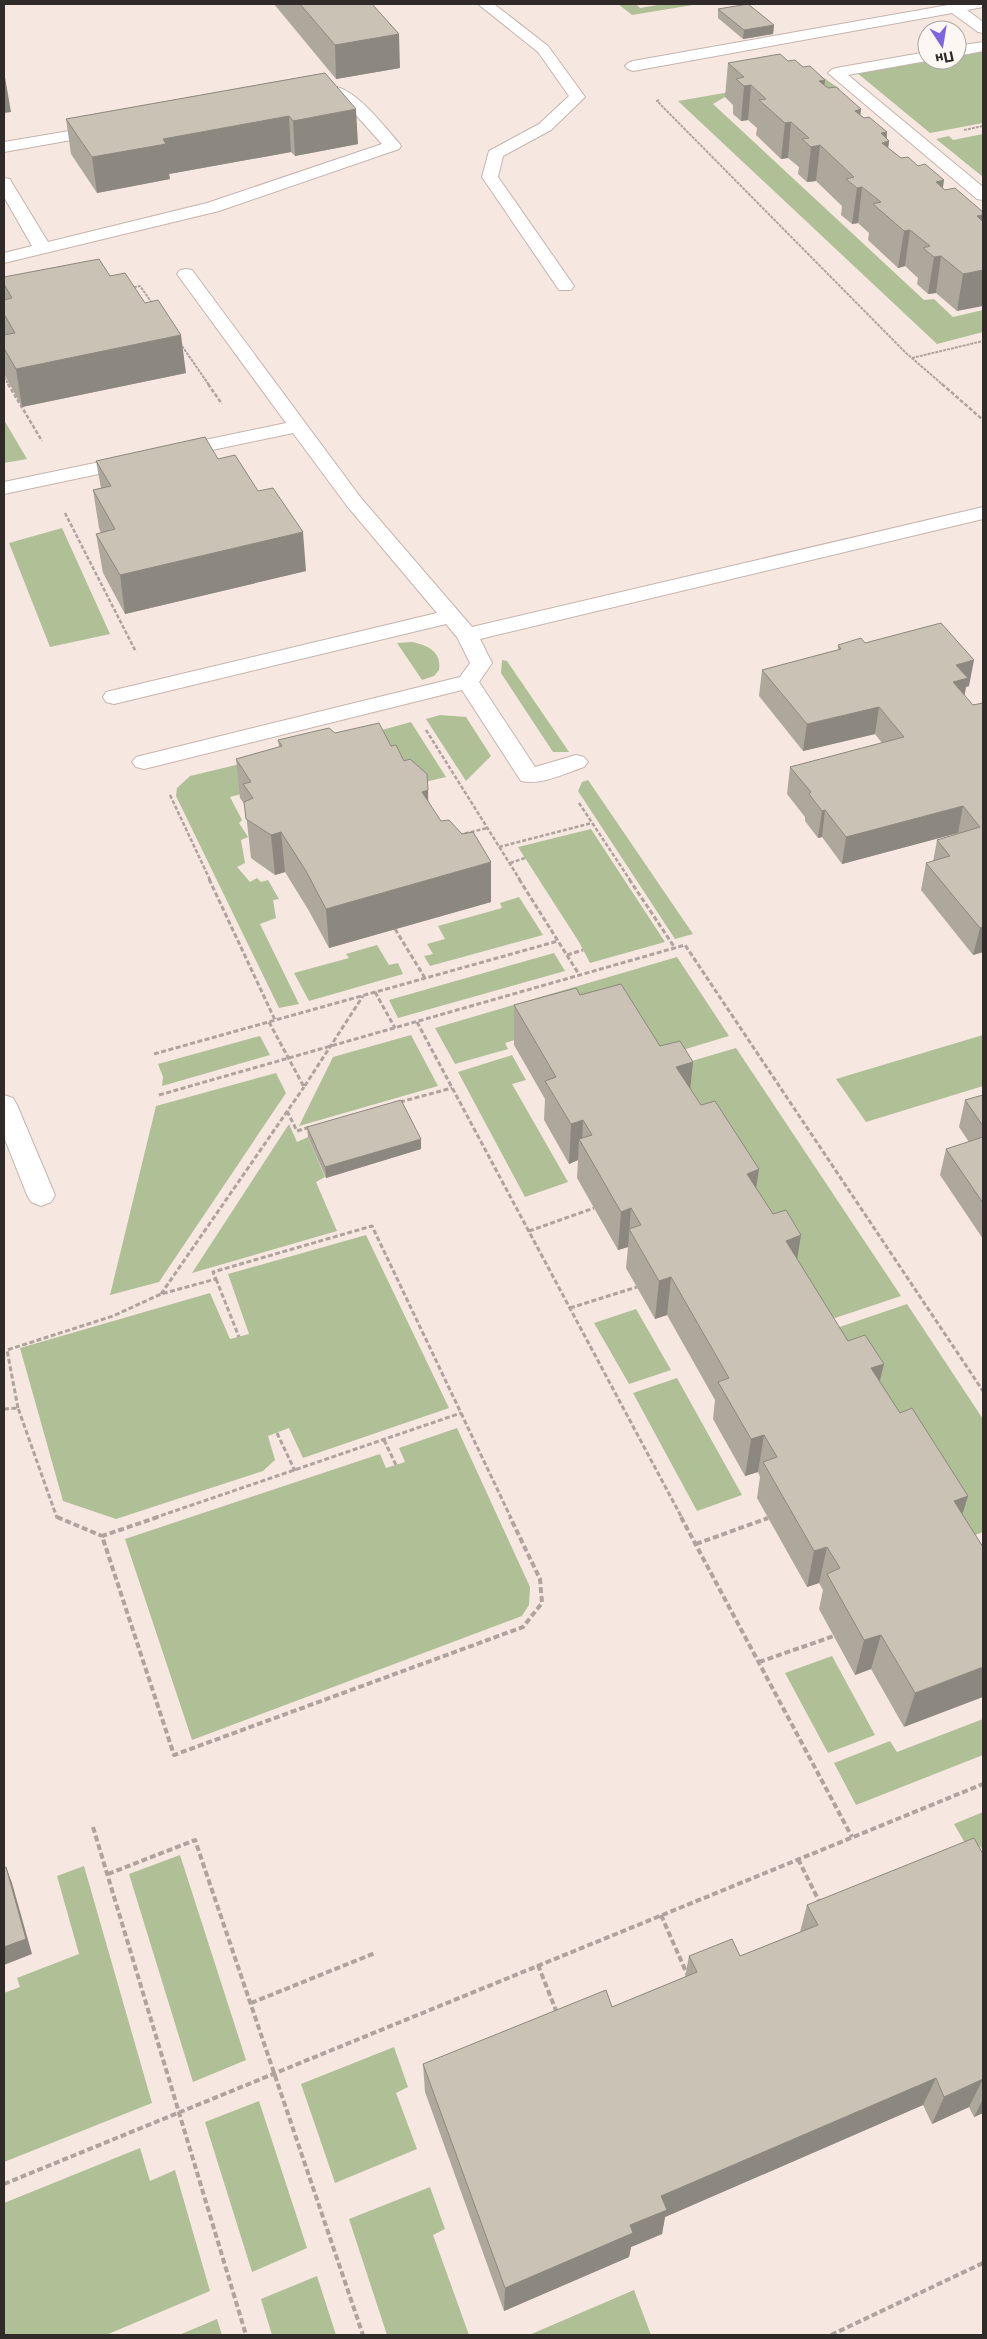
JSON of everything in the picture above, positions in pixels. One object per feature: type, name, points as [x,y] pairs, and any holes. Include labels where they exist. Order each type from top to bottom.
[{"type":"lane","points":[[485,4],[543,49],[577,97],[545,127],[495,154],[490,177],[565,286]]},
{"type":"lane","points":[[633,66],[978,4]]},
{"type":"lane","points":[[955,8],[983,29]]},
{"type":"lane","points":[[967,49],[983,46]]},
{"type":"lane","points":[[917,59],[836,73],[983,195]]},
{"type":"lane","points":[[4,258],[213,208],[393,146],[361,111],[337,92],[298,98]]},
{"type":"lane","points":[[4,147],[122,128]]},
{"type":"lane","points":[[4,183],[43,249]]},
{"type":"lane","points":[[144,762],[468,682],[481,663],[467,635],[453,616],[354,502],[186,274]]},
{"type":"lane","points":[[4,488],[298,426]]},
{"type":"lane","points":[[467,635],[983,513]]},
{"type":"lane","points":[[114,697],[453,616]]},
{"type":"lane","points":[[468,682],[529,776],[576,762]]},
{"type":"lane","points":[[4,1105],[41,1195]]},
{"type":"path","points":[[666,99],[657,101],[911,358],[983,420]]},
{"type":"path","points":[[130,288],[140,286],[156,309]]},
{"type":"path","points":[[178,340],[227,411]]},
{"type":"path","points":[[911,358],[983,341]]},
{"type":"path","points":[[4,377],[45,445]]},
{"type":"path","points":[[63,509],[140,659]]},
{"type":"path","points":[[406,698],[580,976]]},
{"type":"path","points":[[169,790],[170,798],[276,1020]]},
{"type":"path","points":[[576,799],[675,948]]},
{"type":"path","points":[[500,847],[592,823]]},
{"type":"path","points":[[459,835],[487,828]]},
{"type":"path","points":[[510,863],[525,858]]},
{"type":"path","points":[[395,929],[425,978]]},
{"type":"path","points":[[154,1054],[558,940]]},
{"type":"path","points":[[159,1096],[685,945],[983,1391]]},
{"type":"path","points":[[567,955],[583,950]]},
{"type":"path","points":[[375,992],[395,1028]]},
{"type":"path","points":[[161,1294],[288,1111],[364,995]]},
{"type":"path","points":[[269,1022],[304,1087]]},
{"type":"path","points":[[417,1022],[852,1837]]},
{"type":"path","points":[[397,1103],[452,1088]]},
{"type":"path","points":[[288,1111],[296,1131],[315,1126]]},
{"type":"path","points":[[529,1231],[594,1208]]},
{"type":"path","points":[[102,1536],[174,1756],[523,1627],[542,1602],[540,1579],[372,1226],[213,1272],[238,1337]]},
{"type":"path","points":[[216,1279],[161,1294],[114,1316],[7,1350],[18,1408],[56,1518],[102,1536],[462,1413]]},
{"type":"path","points":[[570,1308],[637,1287]]},
{"type":"path","points":[[4,1409],[18,1408]]},
{"type":"path","points":[[278,1433],[294,1471]]},
{"type":"path","points":[[384,1440],[396,1464]]},
{"type":"path","points":[[696,1544],[768,1518]]},
{"type":"path","points":[[759,1662],[834,1636]]},
{"type":"path","points":[[4,2184],[983,1784]]},
{"type":"path","points":[[94,1827],[246,2335]]},
{"type":"path","points":[[108,1874],[195,1840],[363,2335]]},
{"type":"path","points":[[798,1859],[822,1907]]},
{"type":"path","points":[[661,1915],[691,1983]]},
{"type":"path","points":[[251,2003],[375,1952]]},
{"type":"path","points":[[538,1965],[559,2018]]},
{"type":"path","points":[[831,2335],[983,2263]]},
{"type":"green space","points":[[618,4],[636,4],[640,8],[663,4],[699,4],[632,15]]},
{"type":"green space","points":[[983,50],[983,123],[930,133],[856,72],[917,62],[917,70],[967,70],[967,52]]},
{"type":"green space","points":[[821,76],[840,89],[809,93],[725,97],[713,104],[924,300],[934,299],[953,317],[983,310],[983,332],[937,344],[678,101]]},
{"type":"green space","points":[[983,134],[983,177],[936,139],[949,136],[953,140]]},
{"type":"green space","points":[[4,420],[27,459],[4,463]]},
{"type":"green space","points":[[62,528],[110,634],[50,647],[9,543]]},
{"type":"green space","points":[[412,642],[428,647],[436,654],[439,670],[434,676],[422,680],[397,643]]},
{"type":"green space","points":[[502,660],[507,661],[569,752],[553,752],[501,673]]},
{"type":"green space","points":[[440,715],[466,717],[491,756],[466,781],[426,719]]},
{"type":"green space","points":[[411,722],[446,777],[404,787],[371,733]]},
{"type":"green space","points":[[361,735],[373,758],[230,797],[242,820],[239,823],[248,837],[241,840],[245,863],[237,867],[250,882],[257,878],[261,882],[268,880],[279,899],[273,900],[276,918],[260,924],[299,1004],[279,1008],[176,796],[177,788],[190,776]]},
{"type":"green space","points":[[588,780],[693,934],[675,939],[578,791],[582,782]]},
{"type":"green space","points":[[591,829],[665,942],[590,963],[579,942],[518,847]]},
{"type":"green space","points":[[519,897],[543,935],[430,966],[424,956],[433,954],[427,944],[445,939],[438,926],[502,908],[500,903]]},
{"type":"green space","points":[[377,945],[389,965],[398,963],[403,974],[309,1001],[294,973],[349,958],[346,954]]},
{"type":"green space","points":[[554,953],[565,971],[398,1018],[389,1000]]},
{"type":"green space","points":[[677,957],[729,1036],[656,1058],[580,1021],[505,1043],[508,1049],[455,1064],[435,1028]]},
{"type":"green space","points":[[411,1035],[438,1086],[299,1126],[333,1057]]},
{"type":"green space","points":[[983,1035],[983,1086],[866,1122],[836,1079]]},
{"type":"green space","points":[[260,1036],[270,1055],[162,1086],[163,1077],[158,1064]]},
{"type":"green space","points":[[736,1048],[901,1296],[817,1324],[661,1070]]},
{"type":"green space","points":[[512,1055],[526,1080],[512,1084],[568,1182],[525,1197],[458,1072]]},
{"type":"green space","points":[[276,1073],[286,1093],[159,1282],[110,1295],[156,1106]]},
{"type":"green space","points":[[289,1124],[297,1142],[308,1137],[325,1177],[316,1182],[337,1231],[192,1273]]},
{"type":"green space","points":[[366,1235],[449,1408],[303,1458],[289,1428],[268,1436],[275,1460],[263,1471],[116,1519],[63,1501],[20,1348],[210,1293],[230,1339],[249,1334],[228,1274]]},
{"type":"green space","points":[[907,1304],[983,1419],[983,1532],[970,1537],[825,1332]]},
{"type":"green space","points":[[636,1309],[671,1370],[629,1384],[594,1323]]},
{"type":"green space","points":[[677,1378],[742,1495],[697,1511],[633,1393]]},
{"type":"green space","points":[[457,1428],[530,1587],[529,1605],[522,1616],[192,1740],[125,1539],[380,1454],[386,1468],[405,1462],[399,1448]]},
{"type":"green space","points":[[832,1656],[875,1735],[828,1753],[785,1673]]},
{"type":"green space","points":[[983,1719],[983,1755],[856,1805],[834,1763],[890,1741],[897,1752]]},
{"type":"green space","points":[[983,1812],[983,1851],[980,1846],[969,1850],[954,1824]]},
{"type":"green space","points":[[180,1855],[246,2060],[193,2082],[129,1874]]},
{"type":"green space","points":[[84,1866],[152,2103],[4,2162],[4,1993],[20,1987],[17,1978],[79,1954],[57,1876]]},
{"type":"green space","points":[[394,2047],[408,2087],[396,2093],[417,2149],[335,2183],[301,2084]]},
{"type":"green space","points":[[259,2101],[307,2248],[252,2272],[205,2122]]},
{"type":"green space","points":[[140,2148],[150,2181],[175,2170],[210,2291],[106,2335],[4,2335],[4,2203]]},
{"type":"green space","points":[[430,2187],[445,2229],[433,2235],[469,2335],[387,2335],[349,2219]]},
{"type":"green space","points":[[317,2276],[336,2335],[272,2335],[261,2299]]},
{"type":"green space","points":[[634,2290],[651,2335],[529,2335]]},
{"type":"green space","points":[[217,2319],[222,2335],[179,2335]]},
{"type":"building","points":[[300,4],[372,4],[399,34],[335,45]]},
{"type":"building","points":[[748,4],[774,25],[744,30],[718,9]]},
{"type":"building","points":[[780,54],[788,61],[795,60],[803,67],[810,66],[825,80],[819,81],[828,88],[836,87],[861,109],[855,111],[864,118],[869,117],[887,132],[881,133],[889,141],[882,143],[901,158],[908,157],[918,166],[925,164],[944,180],[936,182],[945,190],[955,188],[983,212],[983,215],[977,216],[983,222],[983,270],[963,274],[941,256],[934,257],[923,248],[930,246],[910,230],[904,231],[873,204],[881,202],[862,187],[857,188],[846,179],[854,177],[820,145],[811,147],[802,139],[809,138],[791,122],[785,123],[759,100],[766,99],[751,85],[744,86],[736,79],[744,77],[728,63]]},
{"type":"building","points":[[325,73],[356,109],[293,121],[289,116],[163,139],[166,144],[92,157],[66,119]]},
{"type":"building","points":[[99,259],[110,276],[125,273],[145,303],[158,300],[181,335],[16,369],[4,348],[4,335],[15,333],[4,314],[4,300],[12,298],[4,284],[4,277]]},
{"type":"building","points":[[205,437],[218,459],[235,455],[258,491],[273,488],[303,532],[120,575],[96,534],[115,529],[93,490],[111,486],[96,461]]},
{"type":"building","points":[[941,623],[974,660],[956,665],[968,678],[953,682],[973,705],[983,703],[983,927],[980,928],[926,863],[950,856],[937,840],[980,827],[963,806],[846,837],[825,810],[822,811],[809,794],[811,792],[790,767],[904,737],[879,707],[807,724],[762,670],[841,649],[838,645],[861,638],[865,643]]},
{"type":"building","points":[[379,723],[391,746],[396,745],[404,761],[410,759],[427,774],[428,790],[422,792],[441,821],[449,820],[462,834],[473,832],[491,862],[326,909],[306,871],[281,832],[271,835],[246,819],[244,802],[253,798],[243,784],[251,782],[236,759],[282,746],[278,740],[329,728],[335,733]]},
{"type":"building","points":[[621,984],[660,1046],[680,1041],[693,1062],[676,1067],[701,1105],[715,1101],[759,1169],[747,1174],[773,1214],[786,1210],[801,1235],[786,1241],[848,1341],[865,1335],[884,1364],[871,1368],[900,1413],[912,1408],[968,1496],[954,1501],[983,1547],[983,1667],[915,1693],[881,1635],[864,1640],[827,1574],[840,1568],[827,1547],[814,1551],[763,1462],[777,1457],[764,1435],[751,1439],[718,1382],[729,1378],[671,1277],[659,1281],[629,1229],[641,1225],[631,1208],[621,1212],[579,1139],[592,1135],[583,1120],[571,1124],[545,1081],[556,1077],[514,1005],[576,988],[580,995]]},
{"type":"building","points":[[983,1095],[983,1126],[965,1100]]},
{"type":"building","points":[[401,1100],[421,1139],[325,1167],[307,1127]]},
{"type":"building","points":[[983,1137],[983,1203],[946,1149]]},
{"type":"building","points":[[974,1838],[983,1854],[983,2079],[944,2097],[936,2078],[661,2196],[667,2210],[630,2225],[633,2233],[505,2288],[423,2064],[606,1990],[612,2007],[697,1972],[689,1956],[732,1939],[740,1956],[818,1925],[807,1905]]},
{"type":"building","points":[[6,1867],[26,1939],[4,1947],[4,1868]]}]
